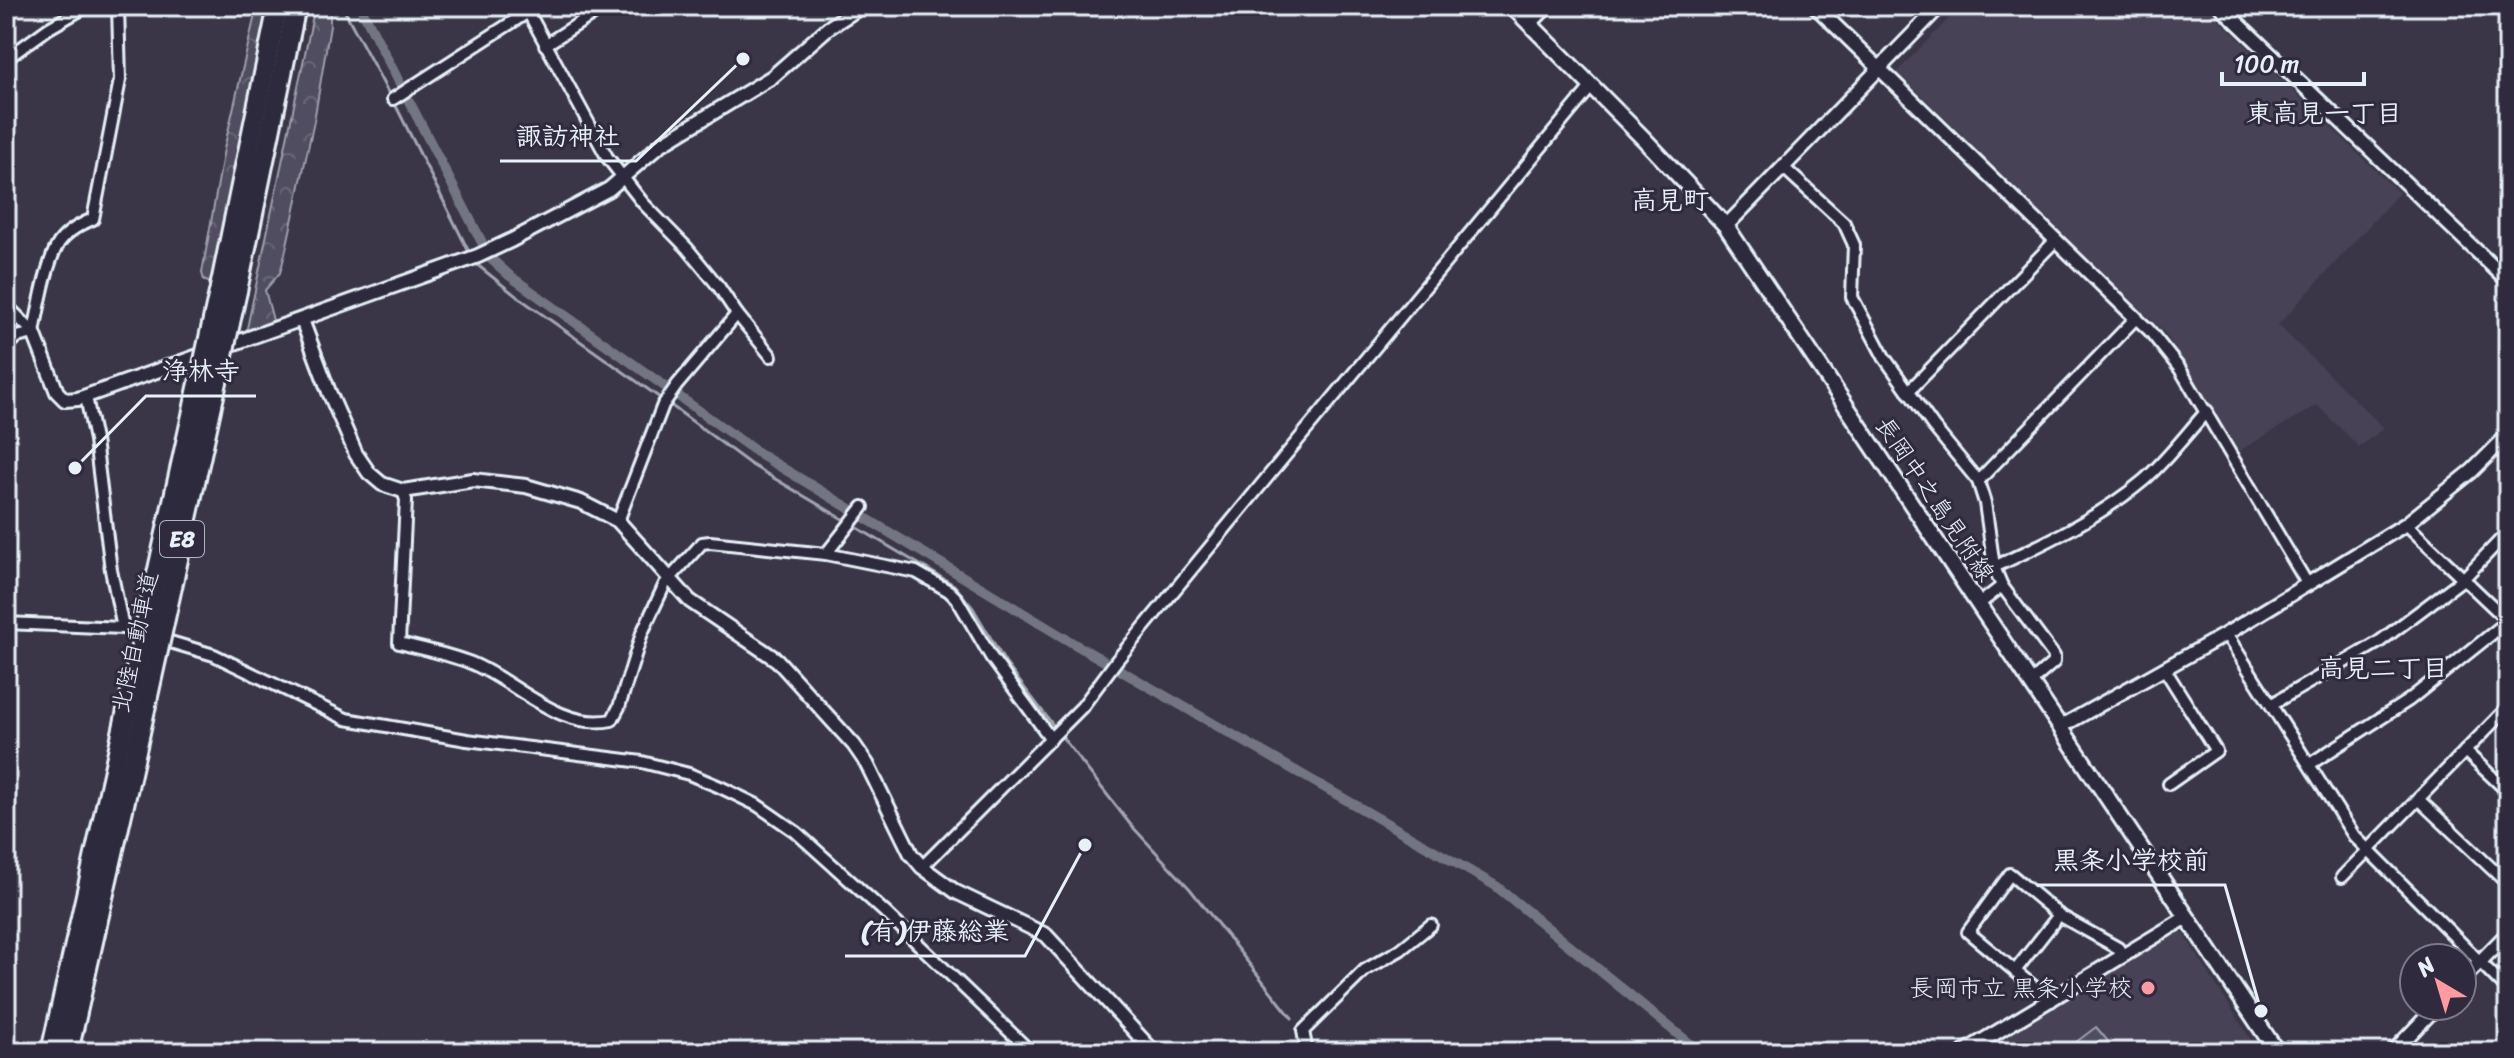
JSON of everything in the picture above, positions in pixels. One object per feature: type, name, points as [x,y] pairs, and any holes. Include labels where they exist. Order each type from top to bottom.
[{"type":"highway","name":"北陸自動車道","points":[[68,1052],[229,290],[278,6]]},
{"type":"highway","name":"北陸自動車道","points":[[51,1052],[296,6]]},
{"type":"main road","name":"長岡中之島見附線","points":[[1512,6],[1726,226],[2277,1052]]},
{"type":"street","points":[[6,59],[87,6]]},
{"type":"street","points":[[34,333],[43,290],[58,245],[69,233],[93,219],[120,80],[118,6]]},
{"type":"street","points":[[545,45],[606,6]]},
{"type":"street","points":[[6,305],[34,333],[57,392],[65,400],[86,397],[484,253],[609,189],[660,145],[772,77],[828,28],[862,6]]},
{"type":"street","points":[[1530,25],[1549,6]]},
{"type":"street","points":[[1815,6],[2166,350],[2207,411],[2308,585]]},
{"type":"street","points":[[1726,226],[1940,6]]},
{"type":"street","points":[[2220,6],[2508,281]]},
{"type":"street","points":[[393,99],[526,9],[607,157],[622,178],[687,248],[771,356]]},
{"type":"street","points":[[922,867],[1082,707],[1117,660],[1591,87]]},
{"type":"street","points":[[1784,168],[1851,233],[1855,257],[1852,297],[1884,357],[1978,481],[1989,525],[1994,567],[2002,586],[2054,656],[2054,662],[2031,682]]},
{"type":"street","points":[[1908,392],[2056,240]]},
{"type":"street","points":[[618,521],[663,405],[737,314]]},
{"type":"street","points":[[1978,481],[2136,318]]},
{"type":"street","points":[[302,320],[356,454],[369,473],[382,484],[403,491],[473,480],[526,486],[581,502],[618,521],[697,606],[777,660],[854,745],[867,764],[911,854],[922,867],[956,892],[1046,935],[1154,1052]]},
{"type":"street","points":[[6,347],[17,337],[34,333]]},
{"type":"street","points":[[86,397],[95,440],[111,570],[123,628]]},
{"type":"street","points":[[1994,567],[2048,542],[2116,501],[2146,478],[2207,411]]},
{"type":"street","points":[[2062,726],[2226,634],[2406,524],[2472,471],[2508,435]]},
{"type":"street","points":[[403,491],[406,500],[399,643],[469,662],[559,712],[580,719],[612,720],[642,633],[669,578],[681,569],[702,543],[826,554],[916,572],[949,591],[963,608],[991,657],[1051,739]]},
{"type":"street","points":[[826,554],[863,507]]},
{"type":"street","points":[[2310,764],[2409,700],[2508,621],[2406,524]]},
{"type":"street","points":[[2272,704],[2379,642],[2463,579],[2508,532]]},
{"type":"street","points":[[1979,604],[2002,586]]},
{"type":"street","points":[[6,623],[123,628],[214,655],[346,719],[467,740],[642,762],[689,774],[730,791],[774,815],[833,864],[1031,1052]]},
{"type":"street","points":[[2226,634],[2354,836],[2508,990]]},
{"type":"street","points":[[2164,668],[2216,751],[2169,784]]},
{"type":"street","points":[[2342,877],[2508,707]]},
{"type":"street","points":[[2465,751],[2508,792]]},
{"type":"street","points":[[2418,799],[2508,884]]},
{"type":"street","points":[[2051,1001],[1968,932],[2010,874],[2059,915],[2118,948],[2123,956]]},
{"type":"street","points":[[2015,971],[2059,915]]},
{"type":"street","points":[[1964,1052],[2187,917]]},
{"type":"street","points":[[1307,1052],[1303,1031],[1365,970],[1400,950],[1431,925]]},
{"type":"street","points":[[2478,964],[2508,933]]},
{"type":"street","points":[[2393,1052],[2422,1022]]},
{"type":"shaded area","points":[[1961,6],[2205,6],[2399,193],[2278,325],[2384,428],[2359,447],[2317,405],[2239,451],[2165,333],[1897,72]]},
{"type":"shaded area","name":"長岡市立 黒条小学校","points":[[2176,928],[2181,930],[2259,1052],[1986,1052],[1983,1046]]},
{"type":"green space","points":[[257,6],[268,6],[229,215],[210,283],[204,280],[202,273],[224,149]]},
{"type":"green space","points":[[315,6],[330,6],[330,26],[314,121],[285,254],[280,273],[265,290],[274,324],[246,333]]},
{"type":"green space","points":[[2096,1027],[2117,1052],[2063,1052]]},
{"type":"waterway","points":[[342,6],[390,96]]},
{"type":"waterway","points":[[360,6],[490,258],[510,276],[761,455],[1071,642],[1496,886],[1700,1052]]},
{"type":"waterway","points":[[394,102],[471,256]]},
{"type":"waterway","points":[[475,263],[663,400]]},
{"type":"waterway","points":[[669,404],[750,464],[954,585],[973,608],[1006,664],[1073,751],[1130,824],[1190,889],[1292,1018]]},
{"type":"place","name":"諏訪神社","points":[[743,59]]},
{"type":"place","name":"浄林寺","points":[[75,468]]},
{"type":"place","name":"(有)伊藤総業","points":[[1085,845]]},
{"type":"place","name":"長岡市立 黒条小学校","points":[[2148,988]]},
{"type":"place","name":"黒条小学校前","points":[[2261,1011]]},
{"type":"district","name":"東高見一丁目","points":[[2324,113]]},
{"type":"district","name":"高見町","points":[[1670,200]]},
{"type":"district","name":"高見二丁目","points":[[2383,668]]}]
